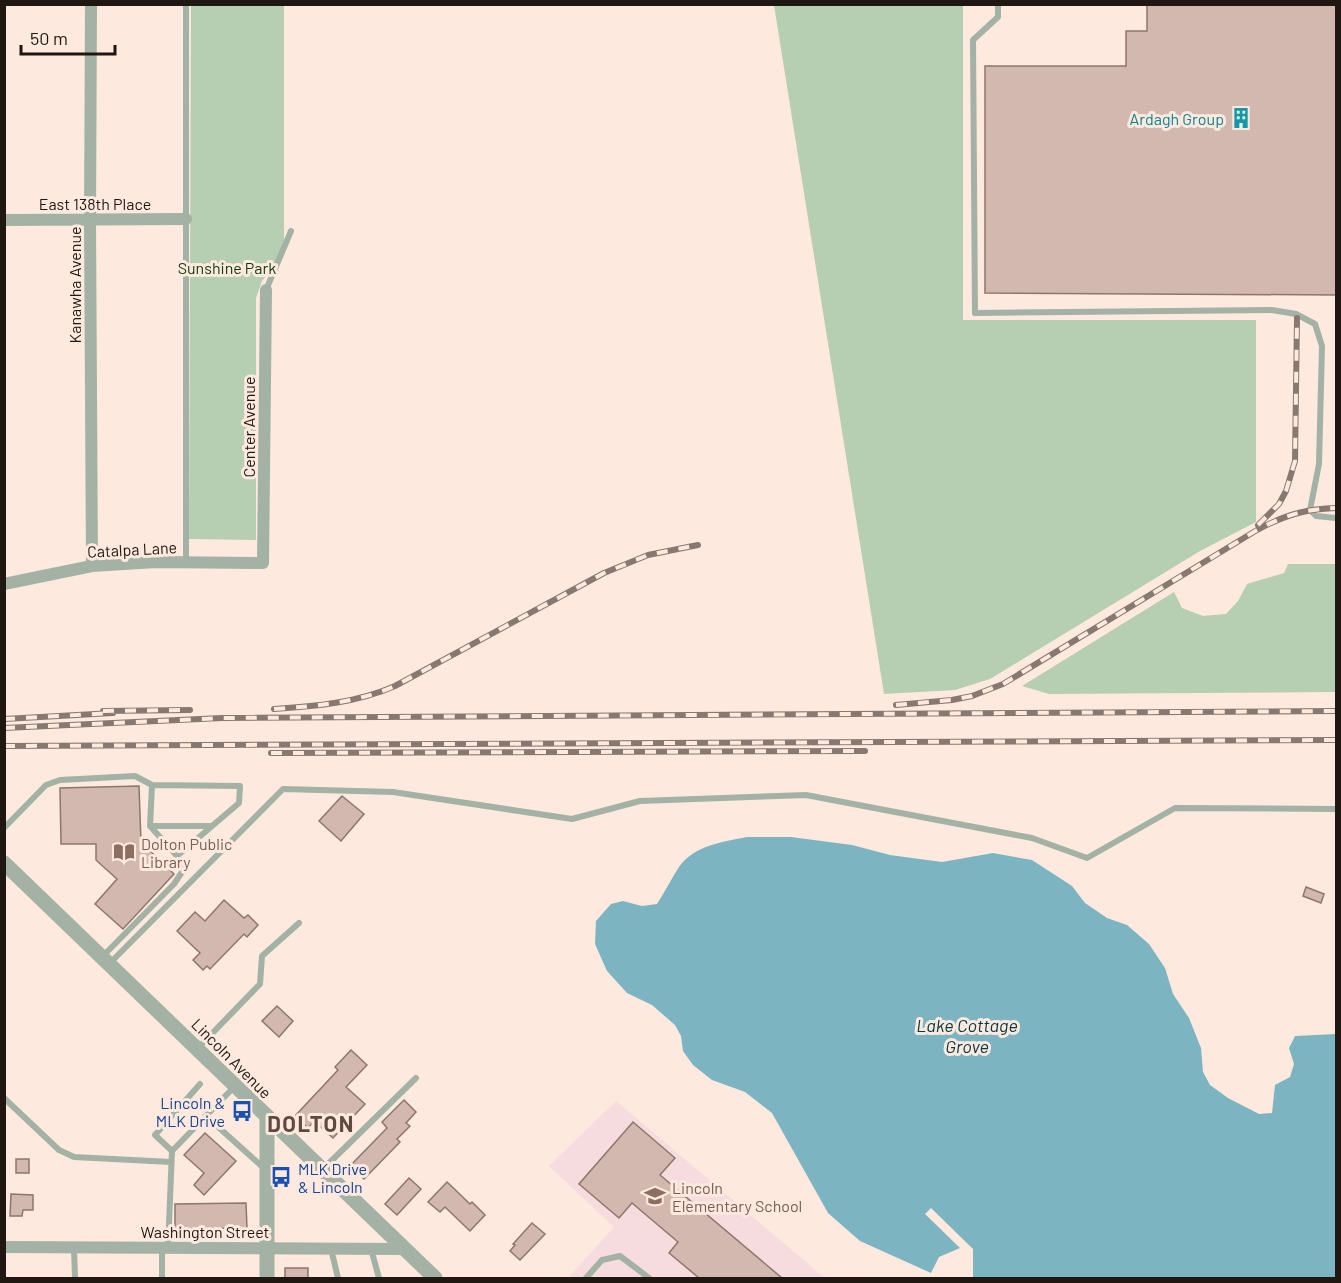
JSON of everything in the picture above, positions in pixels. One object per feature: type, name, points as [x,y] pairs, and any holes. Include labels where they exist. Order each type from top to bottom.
[{"type":"street","name":"Kanawha Avenue","points":[[91,4],[92,566]]},
{"type":"street","name":"East 138th Place","points":[[4,220],[186,219]]},
{"type":"street","name":"Center Avenue","points":[[263,563],[266,290]]},
{"type":"street","name":"Catalpa Lane","points":[[4,584],[92,566],[186,562],[263,563]]},
{"type":"street","name":"Lincoln Avenue","points":[[4,863],[435,1278]]},
{"type":"street","points":[[267,1118],[267,1278]]},
{"type":"street","name":"Washington Street","points":[[4,1247],[405,1250]]},
{"type":"lane","points":[[186,4],[186,562]]},
{"type":"lane","points":[[998,4],[998,17],[973,40],[975,313],[1272,310],[1296,314],[1315,324],[1322,346],[1319,464],[1310,510],[1316,516],[1336,518]]},
{"type":"lane","points":[[266,290],[291,231]]},
{"type":"lane","points":[[4,828],[46,785],[60,780],[135,776],[152,785],[240,786],[239,803],[177,856]]},
{"type":"lane","points":[[106,961],[182,872],[177,856],[150,826],[152,785]]},
{"type":"lane","points":[[106,961],[283,789],[393,792],[572,819],[640,801],[806,795],[1032,838],[1087,858],[1175,808],[1336,809]]},
{"type":"lane","points":[[150,826],[212,826]]},
{"type":"lane","points":[[198,1049],[260,984],[262,956],[299,923]]},
{"type":"lane","points":[[323,1170],[417,1078]]},
{"type":"lane","points":[[172,1151],[155,1135],[200,1084]]},
{"type":"lane","points":[[162,1278],[172,1151],[236,1085]]},
{"type":"lane","points":[[4,1098],[59,1150],[74,1157],[171,1162]]},
{"type":"lane","points":[[206,1116],[267,1171]]},
{"type":"lane","points":[[74,1248],[75,1278]]},
{"type":"lane","points":[[331,1249],[338,1278]]},
{"type":"lane","points":[[371,1249],[379,1278]]},
{"type":"lane","points":[[586,1278],[602,1260],[620,1256],[649,1278]]},
{"type":"shaded area","name":"Lincoln Elementary School","points":[[616,1101],[825,1278],[568,1278],[614,1227],[549,1166]]},
{"type":"green space","name":"Sunshine Park","points":[[191,5],[284,5],[284,253],[262,281],[256,298],[256,540],[189,539]]},
{"type":"green space","points":[[774,5],[963,5],[963,320],[1256,320],[1256,522],[1200,551],[990,679],[955,690],[884,694]]},
{"type":"green space","points":[[1288,564],[1336,564],[1336,692],[1049,694],[1022,686],[1174,592],[1182,608],[1203,616],[1226,614],[1238,601],[1247,584],[1284,573]]},
{"type":"water","name":"Lake Cottage Grove","points":[[747,837],[791,837],[852,845],[890,855],[942,862],[993,853],[1032,860],[1072,886],[1085,903],[1107,918],[1127,925],[1149,944],[1165,968],[1173,994],[1189,1018],[1201,1048],[1203,1072],[1210,1085],[1228,1098],[1259,1114],[1272,1113],[1275,1085],[1290,1077],[1294,1064],[1289,1048],[1295,1036],[1336,1034],[1336,1278],[973,1278],[973,1249],[931,1208],[925,1214],[960,1248],[939,1257],[931,1273],[860,1241],[828,1213],[772,1113],[745,1092],[712,1080],[693,1065],[683,1051],[681,1036],[675,1025],[652,1005],[627,993],[607,971],[595,944],[596,921],[611,904],[623,901],[642,906],[657,904],[679,867],[693,854],[710,846]]},
{"type":"building","name":"Ardagh Group","points":[[1147,4],[1336,4],[1336,295],[985,293],[985,66],[1126,66],[1126,31],[1147,31]]},
{"type":"building","name":"Dolton Public Library","points":[[139,786],[141,842],[174,874],[123,929],[95,904],[117,879],[96,860],[96,844],[61,844],[60,788]]},
{"type":"building","points":[[342,796],[364,814],[341,841],[319,821]]},
{"type":"building","points":[[1306,887],[1324,894],[1321,903],[1303,896]]},
{"type":"building","points":[[224,900],[244,918],[248,915],[258,925],[247,937],[244,934],[210,969],[207,966],[203,970],[193,960],[200,953],[177,931],[195,912],[205,921]]},
{"type":"building","points":[[277,1006],[293,1021],[279,1037],[262,1021]]},
{"type":"building","points":[[351,1050],[367,1065],[346,1087],[365,1104],[333,1138],[314,1121],[308,1128],[295,1116],[338,1070],[335,1067]]},
{"type":"building","points":[[404,1100],[416,1112],[406,1123],[410,1126],[397,1139],[400,1142],[364,1179],[350,1166],[387,1128],[382,1122]]},
{"type":"building","points":[[633,1122],[675,1158],[660,1175],[782,1278],[699,1278],[669,1253],[678,1242],[632,1203],[619,1218],[579,1184]]},
{"type":"building","points":[[205,1133],[236,1161],[204,1195],[194,1185],[204,1173],[184,1155]]},
{"type":"building","points":[[16,1159],[29,1159],[29,1173],[16,1173]]},
{"type":"building","points":[[409,1178],[421,1189],[397,1215],[385,1204]]},
{"type":"building","points":[[447,1182],[485,1215],[470,1231],[445,1207],[440,1212],[428,1202]]},
{"type":"building","points":[[11,1194],[33,1195],[33,1210],[23,1210],[22,1216],[10,1216]]},
{"type":"building","points":[[246,1203],[247,1228],[175,1229],[175,1204]]},
{"type":"building","points":[[532,1223],[545,1234],[520,1260],[510,1251],[515,1245],[513,1244]]},
{"type":"building","points":[[285,1268],[308,1268],[308,1278],[285,1278]]},
{"type":"railway","points":[[1258,525],[1279,504],[1286,491],[1295,461],[1297,318]]},
{"type":"railway","points":[[896,705],[952,700],[972,696],[1003,684],[1257,530],[1295,514],[1336,508]]},
{"type":"railway","points":[[274,709],[336,703],[380,692],[604,573],[648,555],[698,545]]},
{"type":"railway","points":[[103,711],[190,710]]},
{"type":"railway","points":[[4,728],[222,718],[1336,711]]},
{"type":"railway","points":[[4,719],[113,713]]},
{"type":"railway","points":[[4,746],[1336,740]]},
{"type":"railway","points":[[271,753],[865,751]]},
{"type":"place","name":"Ardagh Group","points":[[1241,118]]},
{"type":"place","name":"Dolton Public Library","points":[[124,852]]},
{"type":"place","name":"Lincoln & MLK Drive","points":[[242,1111]]},
{"type":"place","name":"MLK Drive & Lincoln","points":[[281,1177]]},
{"type":"place","name":"Lincoln Elementary School","points":[[655,1196]]},
{"type":"district","name":"DOLTON","points":[[311,1123]]}]
